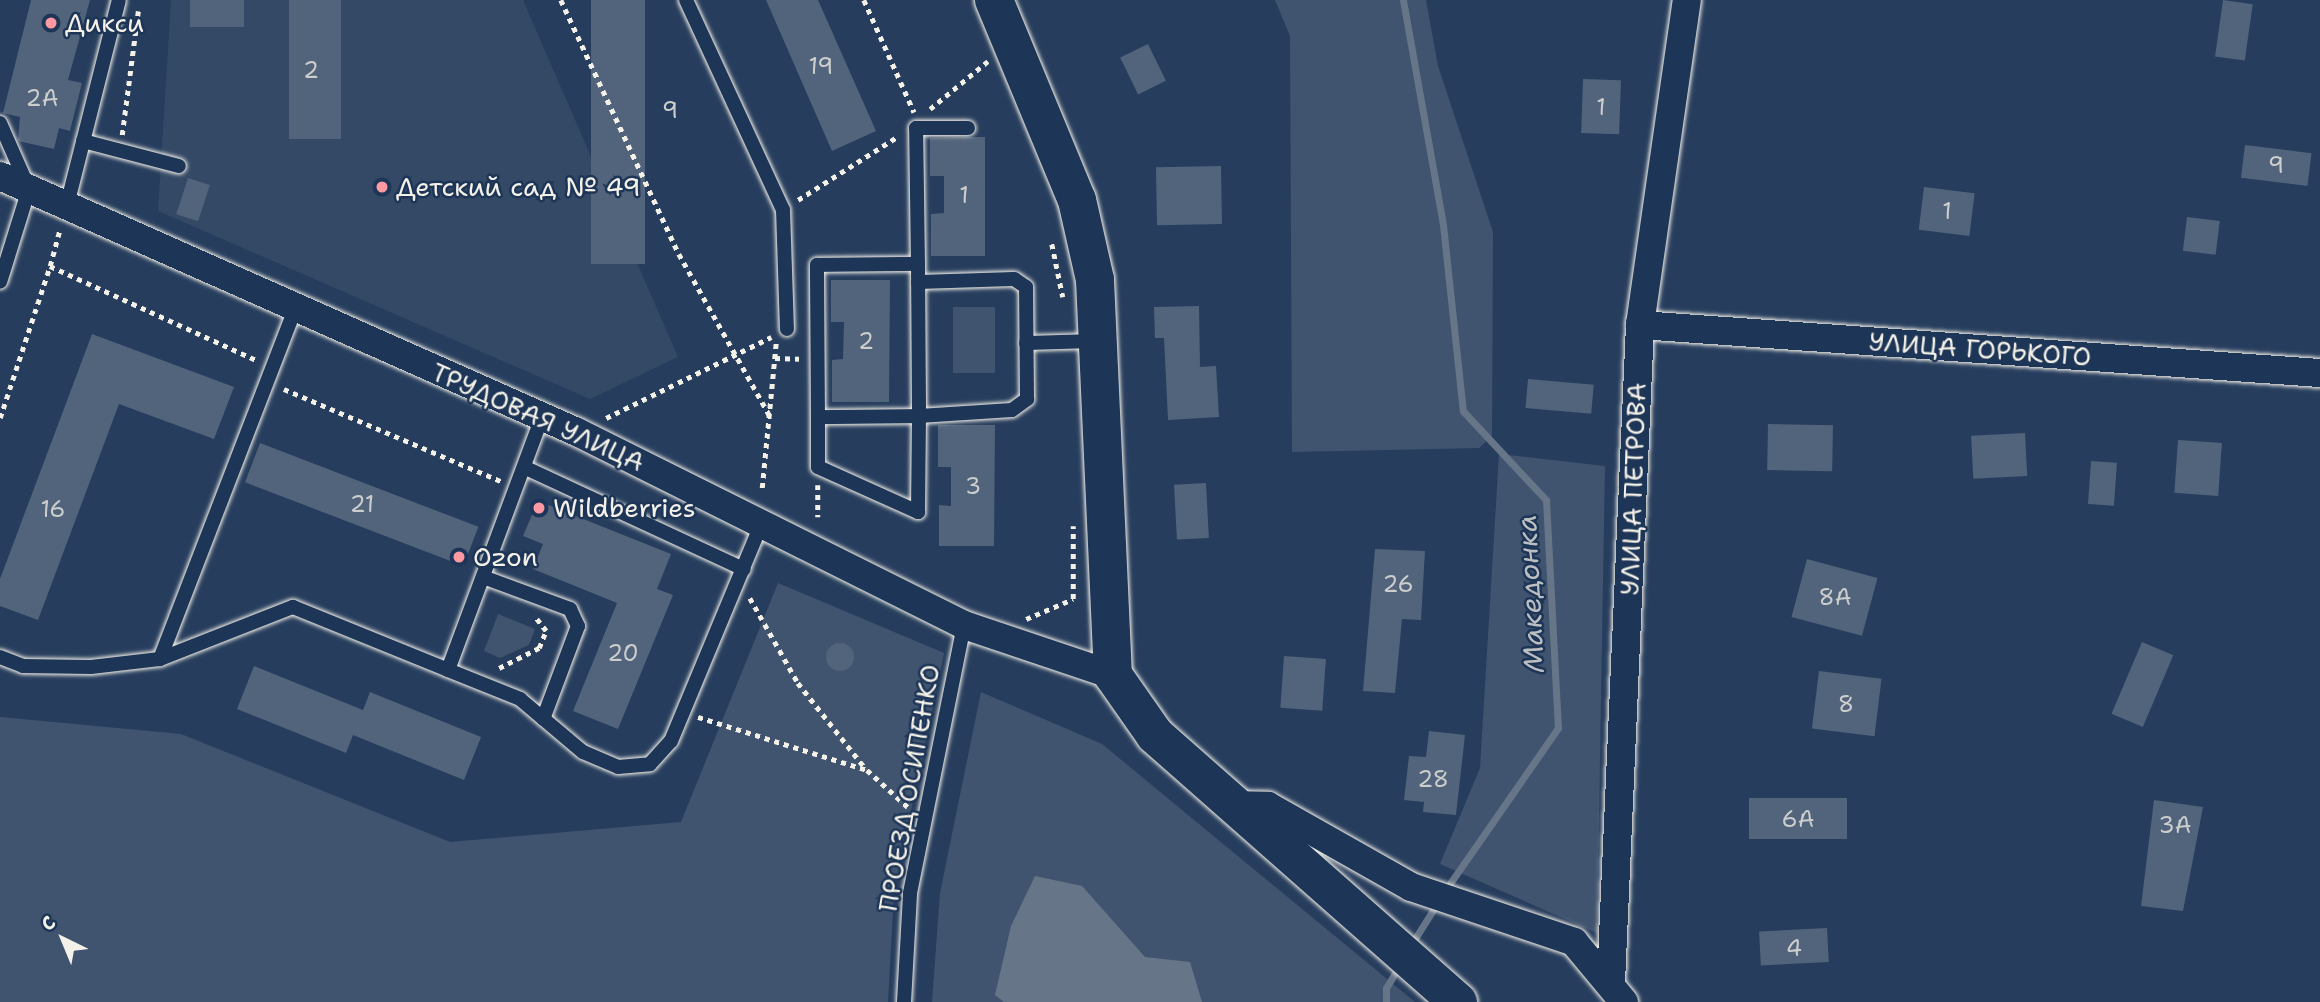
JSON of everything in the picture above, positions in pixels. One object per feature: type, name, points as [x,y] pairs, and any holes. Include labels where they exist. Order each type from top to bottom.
[{"type":"main road","points":[[994,0],[1077,200],[1113,675],[1155,735],[1229,805],[1357,918],[1453,998]]},
{"type":"street","name":"УЛИЦА ПЕТРОВА","points":[[1617,992],[1640,326],[1687,0]]},
{"type":"street","name":"ТРУДОВАЯ УЛИЦА","points":[[0,176],[577,432],[763,521],[964,625],[1113,675]]},
{"type":"street","name":"УЛИЦА ГОРЬКОГО","points":[[1640,326],[2320,373]]},
{"type":"street","points":[[1229,805],[1268,806],[1411,887],[1574,942],[1617,992]]},
{"type":"lane","points":[[67,205],[120,0]]},
{"type":"lane","points":[[687,0],[783,210],[787,329]]},
{"type":"lane","points":[[0,123],[29,189],[0,282]]},
{"type":"lane","points":[[918,264],[817,265],[818,467],[918,512],[919,416],[918,264],[916,128],[968,128]]},
{"type":"lane","points":[[83,141],[179,166]]},
{"type":"lane","points":[[818,417],[919,416],[1012,410],[1027,399],[1026,287],[1014,279],[918,282]]},
{"type":"lane","points":[[160,659],[295,309]]},
{"type":"lane","points":[[1026,343],[1086,341]]},
{"type":"lane","points":[[447,670],[526,468],[542,417]]},
{"type":"lane","points":[[526,468],[744,569]]},
{"type":"lane","points":[[0,657],[23,666],[91,667],[160,659],[293,607],[520,699],[583,752],[618,767],[650,764],[684,712],[763,521]]},
{"type":"lane","points":[[484,577],[569,609],[578,626],[544,719]]},
{"type":"lane","name":"ПРОЕЗД ОСИПЕНКО","points":[[904,1002],[910,893],[964,625]]},
{"type":"path","points":[[120,151],[139,0]]},
{"type":"path","points":[[561,0],[679,254],[770,416]]},
{"type":"path","points":[[864,0],[918,119]]},
{"type":"path","points":[[983,52],[992,72]]},
{"type":"path","points":[[0,418],[67,205]]},
{"type":"path","points":[[1051,237],[1086,341]]},
{"type":"path","points":[[50,265],[272,367]]},
{"type":"path","points":[[577,432],[737,356],[777,334],[762,488]]},
{"type":"path","points":[[775,358],[798,359]]},
{"type":"path","points":[[267,382],[518,489]]},
{"type":"path","points":[[818,467],[818,517]]},
{"type":"path","points":[[1016,623],[1073,599],[1073,518]]},
{"type":"path","points":[[736,586],[760,606],[786,665],[867,770],[925,821]]},
{"type":"path","points":[[488,665],[503,669],[539,648],[544,625],[524,613]]},
{"type":"path","points":[[684,712],[867,770]]},
{"type":"shaded area","name":"Детский сад № 49","points":[[171,0],[523,0],[678,357],[590,399],[158,211]]},
{"type":"shaded area","points":[[1275,0],[1426,0],[1438,66],[1493,232],[1492,436],[1479,448],[1292,452],[1290,36]]},
{"type":"shaded area","points":[[953,307],[995,307],[995,373],[953,373]]},
{"type":"shaded area","points":[[1499,454],[1605,466],[1597,933],[1440,864],[1480,768]]},
{"type":"shaded area","points":[[778,583],[944,653],[894,892],[888,1002],[0,1002],[0,717],[181,734],[450,842],[681,822]]},
{"type":"shaded area","points":[[498,614],[535,629],[529,645],[500,658],[484,651]]},
{"type":"shaded area","points":[[981,692],[1102,744],[1415,1002],[932,1002],[940,893]]},
{"type":"shaded area","points":[[1035,876],[1082,886],[1145,957],[1190,962],[1202,1002],[1004,1002],[995,995],[1011,926]]},
{"type":"building","points":[[31,0],[90,0],[68,80],[82,83],[70,131],[59,128],[54,149],[18,141],[20,117],[3,113]]},
{"type":"building","points":[[190,0],[244,0],[244,27],[190,27]]},
{"type":"building","points":[[289,0],[341,0],[341,139],[289,139]]},
{"type":"building","points":[[591,0],[645,0],[645,264],[591,264]]},
{"type":"building","points":[[766,0],[818,0],[876,131],[832,151]]},
{"type":"building","points":[[2223,0],[2253,4],[2245,61],[2215,56]]},
{"type":"building","points":[[1148,44],[1166,81],[1138,94],[1120,58]]},
{"type":"building","points":[[1583,79],[1621,80],[1619,134],[1581,133]]},
{"type":"building","points":[[985,137],[985,256],[931,256],[931,214],[944,213],[944,176],[930,176],[930,138]]},
{"type":"building","points":[[2245,145],[2312,153],[2307,186],[2241,178]]},
{"type":"building","points":[[1221,166],[1222,224],[1157,225],[1156,167]]},
{"type":"building","points":[[188,178],[210,185],[198,221],[176,214]]},
{"type":"building","points":[[1924,187],[1975,193],[1969,236],[1919,230]]},
{"type":"building","points":[[2187,217],[2220,221],[2216,255],[2183,251]]},
{"type":"building","points":[[831,280],[890,280],[889,402],[832,402],[832,360],[843,359],[844,322],[831,322]]},
{"type":"building","points":[[1199,306],[1200,367],[1216,366],[1219,417],[1168,420],[1164,338],[1155,338],[1154,307]]},
{"type":"building","points":[[92,334],[234,387],[214,439],[119,404],[38,620],[0,606],[0,579]]},
{"type":"building","points":[[1528,379],[1594,385],[1591,414],[1525,408]]},
{"type":"building","points":[[1768,424],[1833,425],[1832,471],[1767,470]]},
{"type":"building","points":[[938,425],[995,425],[994,546],[939,546],[939,505],[951,506],[951,467],[938,467]]},
{"type":"building","points":[[2025,433],[2027,476],[1973,479],[1971,436]]},
{"type":"building","points":[[2178,440],[2222,443],[2218,496],[2174,493]]},
{"type":"building","points":[[260,443],[478,527],[463,566],[245,482]]},
{"type":"building","points":[[2091,461],[2117,463],[2114,506],[2088,504]]},
{"type":"building","points":[[1206,483],[1209,538],[1177,540],[1174,485]]},
{"type":"building","points":[[538,501],[671,554],[657,589],[673,595],[618,729],[573,711],[617,603],[533,569],[543,544],[523,536]]},
{"type":"building","points":[[1375,549],[1425,551],[1421,620],[1402,619],[1395,693],[1363,691]]},
{"type":"building","points":[[1807,559],[1878,578],[1862,636],[1791,617]]},
{"type":"building","points":[[2142,642],[2173,655],[2143,727],[2112,714]]},
{"type":"building","points":[[840,643],[850,647],[854,657],[850,667],[840,671],[830,667],[826,657],[830,647]]},
{"type":"building","points":[[1284,656],[1326,659],[1322,711],[1280,708]]},
{"type":"building","points":[[254,666],[363,710],[370,692],[481,737],[464,780],[353,735],[346,753],[237,709]]},
{"type":"building","points":[[1819,671],[1882,679],[1874,736],[1812,729]]},
{"type":"building","points":[[1429,731],[1465,735],[1456,815],[1423,812],[1424,802],[1404,800],[1409,756],[1426,757]]},
{"type":"building","points":[[1749,798],[1847,798],[1847,839],[1749,839]]},
{"type":"building","points":[[2154,800],[2203,807],[2183,911],[2141,906]]},
{"type":"building","points":[[1827,928],[1829,962],[1761,966],[1759,932]]},
{"type":"waterway","name":"Македонка","points":[[1403,0],[1443,225],[1463,411],[1546,500],[1558,728],[1444,892]]},
{"type":"waterway","name":"Македонка","points":[[1411,945],[1438,902]]},
{"type":"waterway","name":"Македонка","points":[[1386,1002],[1386,988],[1400,965]]},
{"type":"place","name":"Дикси","points":[[51,23]]},
{"type":"place","name":"Детский сад № 49","points":[[382,187]]},
{"type":"place","name":"Wildberries","points":[[539,508]]},
{"type":"place","name":"Ozon","points":[[459,557]]}]
